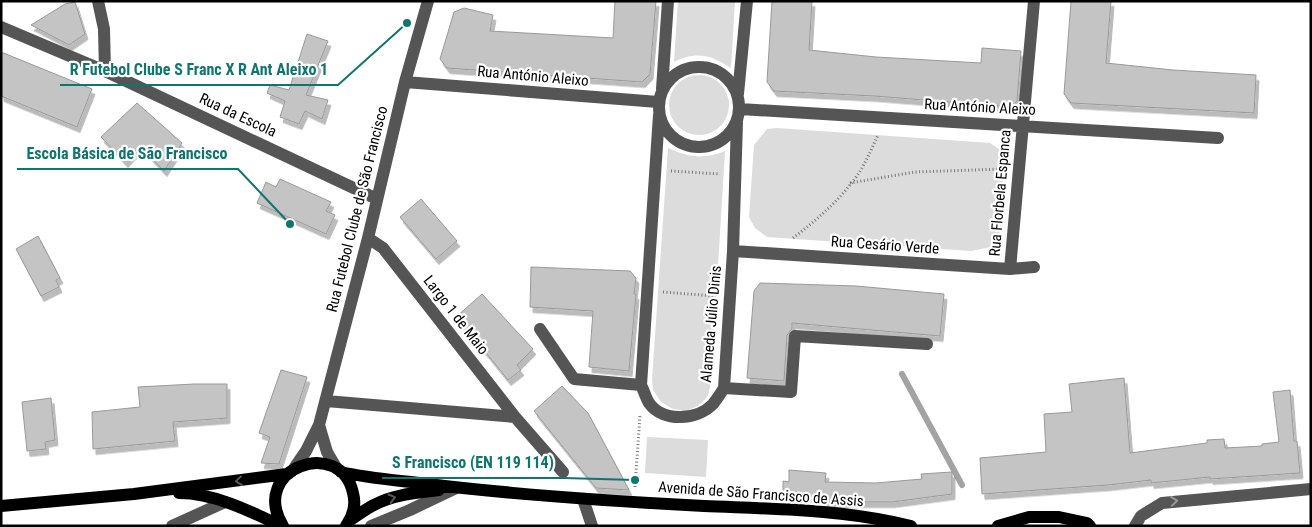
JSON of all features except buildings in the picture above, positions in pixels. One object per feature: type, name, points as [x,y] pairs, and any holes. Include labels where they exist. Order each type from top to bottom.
[{"type":"main road","name":"Avenida de São Francisco de Assis","points":[[1,506],[134,494],[291,471],[309,462],[324,463],[339,471],[364,477],[456,488],[583,499],[829,512],[911,526]]},
{"type":"main road","name":"Avenida de São Francisco de Assis","points":[[282,526],[275,506],[276,494],[280,483],[291,471]]},
{"type":"main road","name":"Avenida de São Francisco de Assis","points":[[339,471],[348,480],[354,495],[353,511],[349,524]]},
{"type":"main road","name":"Avenida de São Francisco de Assis","points":[[349,524],[377,503],[388,498],[456,488]]},
{"type":"main road","name":"Avenida de São Francisco de Assis","points":[[134,494],[184,493],[247,509],[282,526]]},
{"type":"main road","points":[[998,526],[1029,517],[1059,516],[1090,526]]},
{"type":"street","points":[[98,1],[104,29],[105,71]]},
{"type":"street","name":"Rua Futebol Clube de São Francisco","points":[[291,471],[306,451],[319,426],[428,1]]},
{"type":"street","points":[[650,404],[641,385],[668,1]]},
{"type":"street","name":"Alameda Júlio Dinis","points":[[650,404],[665,414],[680,418],[696,415],[712,405],[724,388],[733,251],[736,122],[747,1]]},
{"type":"street","name":"Rua Florbela Espanca","points":[[1010,269],[1034,1]]},
{"type":"street","name":"Rua da Escola","points":[[1,28],[105,71],[377,198]]},
{"type":"street","points":[[662,89],[670,78],[682,70],[695,66],[709,67],[722,73],[732,83],[739,103]]},
{"type":"street","name":"Rua António Aleixo","points":[[406,82],[659,109]]},
{"type":"street","name":"Rua António Aleixo","points":[[739,103],[1022,126],[1218,138]]},
{"type":"street","name":"Alameda Júlio Dinis","points":[[659,109],[664,127],[672,137],[683,144],[695,147],[708,146],[720,141],[730,133],[736,122]]},
{"type":"street","name":"Largo 1 de Maio","points":[[368,238],[383,248],[515,417],[563,472]]},
{"type":"street","name":"Rua Cesário Verde","points":[[733,251],[1010,269],[1034,267]]},
{"type":"street","points":[[540,329],[574,379],[641,385]]},
{"type":"street","points":[[724,388],[791,392],[795,336],[926,344]]},
{"type":"street","points":[[326,401],[515,417]]},
{"type":"street","points":[[319,426],[327,452],[339,471]]},
{"type":"street","points":[[371,526],[456,488]]},
{"type":"street","points":[[1135,526],[1141,516],[1162,503],[1311,489]]},
{"type":"street","points":[[583,499],[592,526]]},
{"type":"street","points":[[172,526],[184,523],[225,502]]},
{"type":"path","points":[[793,239],[823,215],[859,173],[878,135]]},
{"type":"path","points":[[850,183],[915,172],[1005,169]]},
{"type":"path","points":[[655,170],[735,175]]},
{"type":"path","points":[[647,291],[730,297]]},
{"type":"path","points":[[634,502],[640,416],[650,404]]},
{"type":"shaded area","points":[[678,1],[735,1],[731,68],[710,57],[703,56],[690,56],[674,62]]},
{"type":"shaded area","points":[[699,75],[716,80],[724,88],[729,105],[724,122],[716,130],[699,135],[682,130],[674,122],[669,105],[674,88],[682,80]]},
{"type":"shaded area","points":[[777,128],[990,143],[1002,152],[1005,158],[1001,228],[996,246],[971,251],[767,237],[755,228],[749,217],[754,145],[767,129]]},
{"type":"shaded area","points":[[668,148],[682,154],[696,156],[710,156],[725,151],[711,382],[708,396],[699,405],[687,411],[673,409],[661,402],[653,390],[652,379]]},
{"type":"shaded area","points":[[647,437],[708,440],[706,477],[645,473]]},
{"type":"waterway","points":[[902,374],[962,485]]},
{"type":"place","name":"R Futebol Clube S Franc X R Ant Aleixo 1","points":[[407,23]]},
{"type":"place","name":"Escola Básica de São Francisco","points":[[290,224]]},
{"type":"place","name":"S Francisco (EN 119 114)","points":[[635,480]]}]
